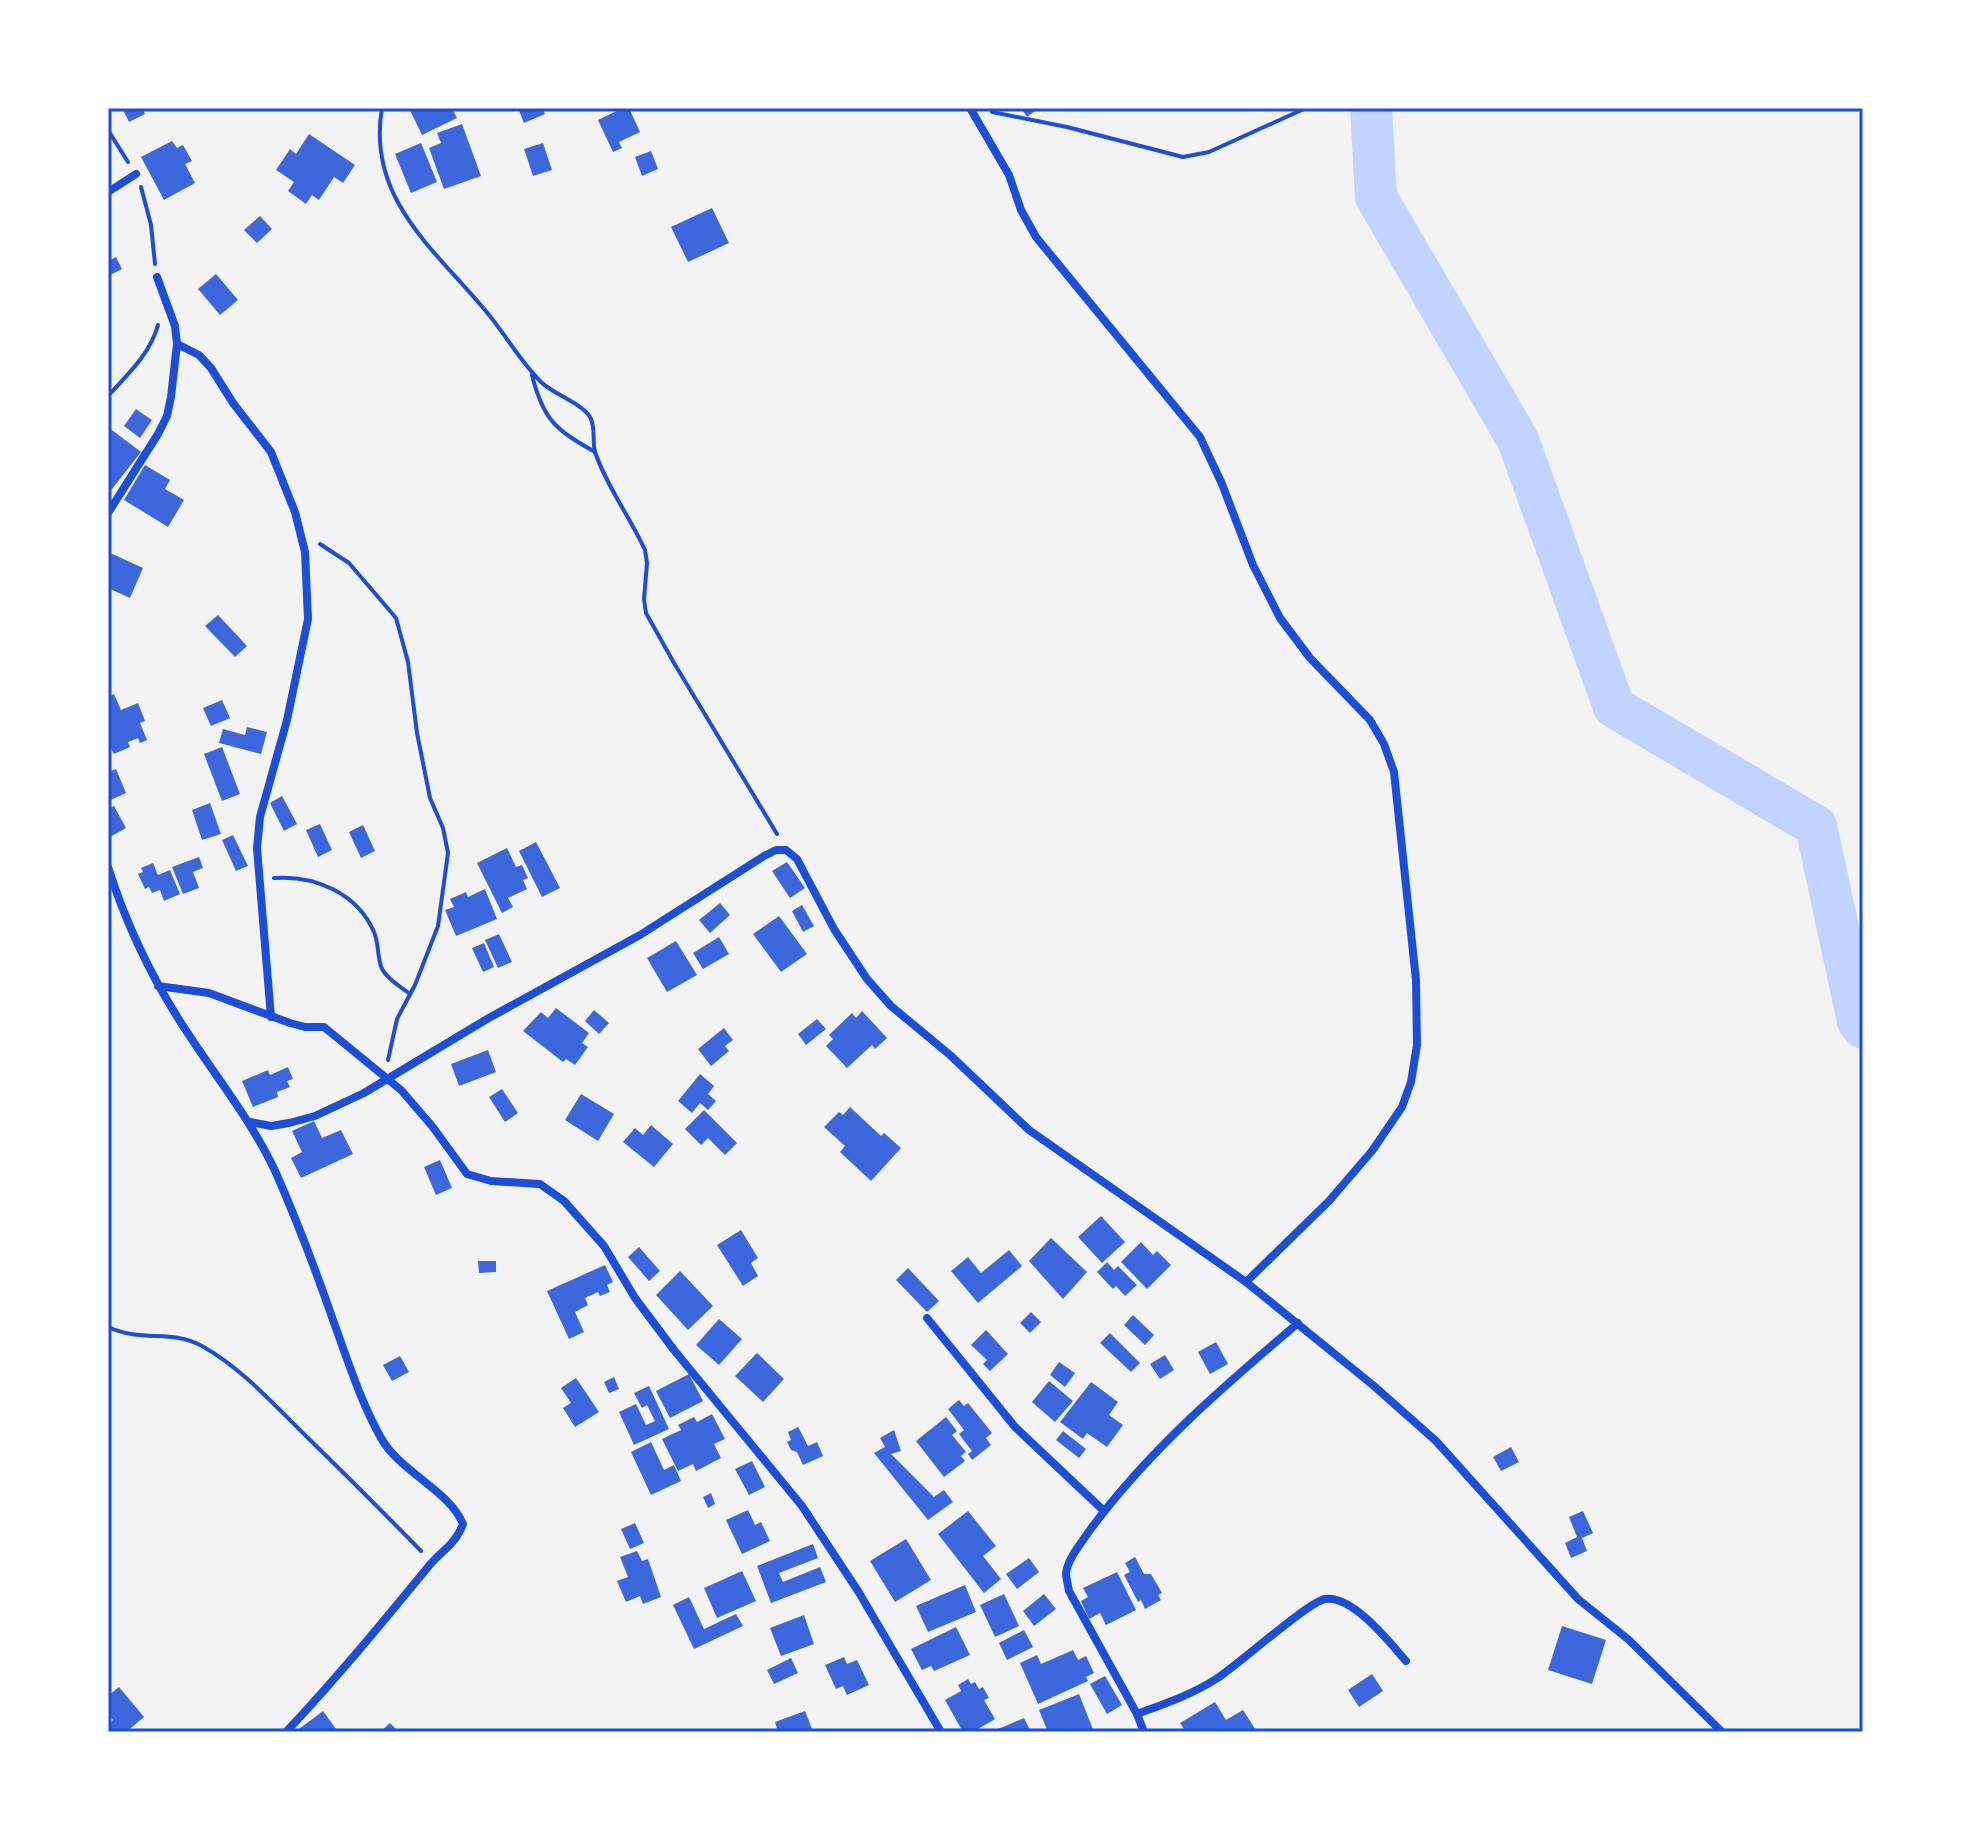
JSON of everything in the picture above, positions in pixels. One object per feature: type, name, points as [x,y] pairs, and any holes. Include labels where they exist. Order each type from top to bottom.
[{"type":"street","points":[[970,108],[1009,175],[1021,210],[1036,237],[1200,437],[1253,565],[1280,618],[1310,658],[1370,720],[1384,744],[1394,772],[1416,980],[1417,1045],[1411,1082],[1402,1107],[1372,1151],[1329,1201],[1246,1282]]},
{"type":"street","points":[[108,192],[136,174]]},
{"type":"street","points":[[108,513],[167,416],[177,344],[175,326],[157,277]]},
{"type":"street","points":[[177,344],[199,355],[211,368],[233,403],[264,441],[280,472],[301,534],[309,591],[308,619],[287,720],[260,817],[257,848],[271,1017]]},
{"type":"street","points":[[250,1122],[271,1126],[315,1116],[364,1093],[386,1076],[640,935],[764,856],[776,850],[786,850],[797,859],[834,929],[867,979],[891,1006],[950,1055],[1029,1130],[1246,1282],[1436,1441],[1578,1599],[1629,1640],[1722,1732]]},
{"type":"street","points":[[108,867],[129,926],[158,986],[189,1037],[250,1122],[276,1173],[363,1405],[387,1448],[458,1510],[463,1524],[458,1538],[432,1562],[323,1693],[286,1732]]},
{"type":"street","points":[[158,986],[209,993],[303,1027],[324,1027],[386,1076],[418,1107],[467,1174],[491,1181],[540,1184],[564,1201],[604,1246],[635,1298],[666,1339],[802,1506],[858,1591],[941,1732]]},
{"type":"street","points":[[927,1318],[1015,1427],[1104,1511]]},
{"type":"street","points":[[1144,1732],[1069,1591],[1066,1571],[1077,1549],[1104,1511],[1200,1407],[1298,1323]]},
{"type":"street","points":[[1137,1714],[1198,1690],[1258,1649],[1313,1604],[1325,1599],[1336,1600],[1353,1608],[1379,1630],[1406,1661]]},
{"type":"path","points":[[382,108],[379,153],[403,213],[440,262],[490,316],[531,372],[557,395],[586,411],[591,418],[595,452],[645,550],[646,613],[786,850]]},
{"type":"path","points":[[988,111],[1067,127],[1183,157],[1209,152],[1306,108]]},
{"type":"path","points":[[108,130],[136,174],[148,211],[157,277]]},
{"type":"path","points":[[108,396],[142,359],[155,337],[160,312]]},
{"type":"path","points":[[531,372],[537,398],[553,424],[595,452]]},
{"type":"path","points":[[301,534],[349,563],[396,618],[404,641],[430,798],[443,828],[448,853],[438,926],[392,1035],[386,1076]]},
{"type":"path","points":[[259,879],[306,879],[349,898],[361,909],[373,930],[382,969],[410,994]]},
{"type":"path","points":[[108,1171],[108,1196]]},
{"type":"path","points":[[108,1327],[131,1336],[182,1338],[229,1364],[267,1397],[432,1562]]},
{"type":"building","points":[[122,108],[142,108],[145,114],[129,122]]},
{"type":"building","points":[[409,108],[452,108],[457,118],[422,135]]},
{"type":"building","points":[[518,108],[542,108],[545,114],[524,123]]},
{"type":"building","points":[[629,108],[640,132],[619,142],[622,148],[613,152],[598,120]]},
{"type":"building","points":[[1021,108],[1039,108],[1027,117]]},
{"type":"building","points":[[462,124],[481,176],[444,189],[429,148],[441,143],[437,133]]},
{"type":"building","points":[[309,134],[355,165],[343,183],[334,177],[319,200],[312,195],[306,204],[288,191],[294,182],[276,170],[290,149],[296,154]]},
{"type":"building","points":[[172,141],[177,148],[183,145],[192,161],[185,164],[195,183],[164,200],[141,157]]},
{"type":"building","points":[[421,143],[437,182],[411,193],[395,154]]},
{"type":"building","points":[[543,143],[552,170],[533,176],[524,149]]},
{"type":"building","points":[[651,151],[658,169],[642,176],[635,157]]},
{"type":"building","points":[[712,208],[729,243],[688,262],[671,227]]},
{"type":"building","points":[[260,216],[272,229],[257,243],[244,230]]},
{"type":"building","points":[[116,257],[122,269],[110,275],[108,261]]},
{"type":"building","points":[[216,274],[238,300],[220,315],[198,289]]},
{"type":"building","points":[[136,409],[152,420],[140,438],[124,426]]},
{"type":"building","points":[[108,427],[141,452],[112,489],[108,486]]},
{"type":"building","points":[[145,465],[170,480],[165,489],[184,500],[168,527],[124,500]]},
{"type":"building","points":[[108,552],[143,568],[130,598],[108,588]]},
{"type":"building","points":[[218,615],[247,646],[235,657],[205,626]]},
{"type":"building","points":[[114,694],[121,710],[138,703],[145,721],[140,723],[147,740],[140,743],[138,738],[128,742],[130,747],[114,754],[108,743],[108,697]]},
{"type":"building","points":[[222,700],[230,718],[211,726],[203,708]]},
{"type":"building","points":[[247,727],[267,732],[261,754],[219,743],[223,729],[245,735]]},
{"type":"building","points":[[222,747],[240,794],[222,801],[204,754]]},
{"type":"building","points":[[116,769],[126,793],[108,801],[108,772]]},
{"type":"building","points":[[282,796],[297,824],[284,831],[270,803]]},
{"type":"building","points":[[210,803],[221,834],[202,840],[192,810]]},
{"type":"building","points":[[114,806],[126,828],[110,837],[108,809]]},
{"type":"building","points":[[320,824],[332,850],[318,857],[306,830]]},
{"type":"building","points":[[363,825],[375,851],[361,858],[349,832]]},
{"type":"building","points":[[233,835],[248,866],[236,871],[222,840]]},
{"type":"building","points":[[536,842],[560,888],[542,897],[519,851]]},
{"type":"building","points":[[507,848],[516,867],[522,865],[528,878],[523,880],[527,889],[508,898],[513,907],[502,913],[477,863]]},
{"type":"building","points":[[199,857],[203,868],[193,872],[199,888],[183,894],[172,867]]},
{"type":"building","points":[[787,862],[805,888],[790,898],[772,871]]},
{"type":"building","points":[[153,863],[158,875],[170,870],[180,894],[164,901],[160,890],[152,893],[149,887],[145,889],[138,874],[143,872],[141,868]]},
{"type":"building","points":[[485,889],[497,919],[456,936],[445,910],[454,907],[450,899],[466,892],[468,897]]},
{"type":"building","points":[[720,903],[730,915],[710,933],[699,920]]},
{"type":"building","points":[[802,905],[814,926],[803,932],[792,911]]},
{"type":"building","points":[[779,916],[807,954],[781,972],[753,934]]},
{"type":"building","points":[[499,934],[512,962],[498,968],[485,940]]},
{"type":"building","points":[[719,937],[729,954],[703,969],[693,953]]},
{"type":"building","points":[[676,941],[697,975],[667,992],[647,958]]},
{"type":"building","points":[[484,943],[494,967],[483,972],[472,948]]},
{"type":"building","points":[[556,1008],[589,1033],[582,1043],[588,1047],[575,1065],[566,1059],[563,1062],[523,1031],[541,1012],[548,1018]]},
{"type":"building","points":[[594,1010],[609,1023],[599,1034],[585,1021]]},
{"type":"building","points":[[862,1011],[887,1038],[875,1049],[872,1045],[847,1068],[826,1046],[833,1039],[829,1035],[852,1013],[856,1018]]},
{"type":"building","points":[[817,1019],[826,1029],[806,1045],[798,1034]]},
{"type":"building","points":[[724,1028],[733,1040],[725,1046],[729,1051],[711,1066],[698,1049]]},
{"type":"building","points":[[488,1050],[496,1072],[459,1086],[451,1064]]},
{"type":"building","points":[[288,1067],[293,1079],[287,1081],[290,1087],[277,1092],[278,1097],[253,1107],[242,1081],[268,1070],[270,1075]]},
{"type":"building","points":[[700,1074],[714,1086],[708,1094],[716,1101],[708,1110],[700,1103],[692,1113],[678,1101]]},
{"type":"building","points":[[502,1089],[518,1113],[505,1122],[489,1097]]},
{"type":"building","points":[[581,1094],[614,1114],[598,1141],[565,1120]]},
{"type":"building","points":[[850,1107],[881,1136],[884,1133],[901,1148],[871,1181],[840,1152],[845,1146],[824,1127],[839,1112],[843,1115]]},
{"type":"building","points":[[704,1110],[737,1143],[725,1155],[708,1138],[701,1145],[685,1129]]},
{"type":"building","points":[[314,1121],[322,1138],[341,1130],[353,1154],[301,1178],[291,1158],[302,1152],[292,1131]]},
{"type":"building","points":[[651,1125],[673,1144],[654,1167],[623,1142],[635,1128],[643,1135]]},
{"type":"building","points":[[440,1160],[452,1188],[436,1195],[424,1167]]},
{"type":"building","points":[[1101,1216],[1125,1242],[1102,1263],[1078,1237]]},
{"type":"building","points":[[741,1230],[758,1258],[751,1263],[758,1276],[743,1286],[717,1245]]},
{"type":"building","points":[[1051,1238],[1087,1272],[1063,1299],[1029,1261]]},
{"type":"building","points":[[1141,1242],[1153,1255],[1157,1251],[1171,1265],[1147,1289],[1121,1262]]},
{"type":"building","points":[[639,1247],[660,1271],[649,1281],[628,1257]]},
{"type":"building","points":[[1009,1250],[1022,1266],[978,1303],[951,1271],[968,1257],[981,1273]]},
{"type":"building","points":[[478,1261],[496,1261],[496,1272],[479,1273]]},
{"type":"building","points":[[1107,1262],[1114,1270],[1118,1266],[1137,1285],[1125,1296],[1116,1286],[1113,1289],[1097,1272]]},
{"type":"building","points":[[605,1265],[613,1282],[607,1285],[610,1292],[600,1296],[598,1292],[585,1298],[588,1305],[575,1312],[584,1332],[569,1339],[547,1291]]},
{"type":"building","points":[[908,1268],[939,1301],[927,1312],[896,1280]]},
{"type":"building","points":[[680,1271],[713,1306],[688,1330],[656,1295]]},
{"type":"building","points":[[1031,1312],[1041,1322],[1030,1333],[1020,1323]]},
{"type":"building","points":[[1133,1315],[1154,1335],[1145,1345],[1124,1325]]},
{"type":"building","points":[[719,1319],[742,1339],[719,1365],[696,1345]]},
{"type":"building","points":[[986,1330],[1008,1354],[990,1371],[983,1364],[987,1360],[971,1345]]},
{"type":"building","points":[[1110,1333],[1140,1363],[1131,1372],[1100,1343]]},
{"type":"building","points":[[1216,1342],[1228,1364],[1210,1374],[1198,1352]]},
{"type":"building","points":[[757,1353],[784,1379],[763,1402],[735,1376]]},
{"type":"building","points":[[1165,1355],[1174,1370],[1160,1379],[1150,1364]]},
{"type":"building","points":[[400,1356],[409,1372],[392,1381],[383,1365]]},
{"type":"building","points":[[1059,1362],[1075,1373],[1065,1387],[1050,1375]]},
{"type":"building","points":[[689,1374],[703,1401],[670,1418],[656,1391]]},
{"type":"building","points":[[614,1377],[619,1389],[609,1393],[604,1382]]},
{"type":"building","points":[[576,1378],[599,1412],[575,1427],[563,1408],[571,1403],[561,1388]]},
{"type":"building","points":[[1049,1381],[1073,1401],[1055,1422],[1032,1402]]},
{"type":"building","points":[[1091,1382],[1118,1402],[1109,1415],[1123,1425],[1107,1447],[1087,1433],[1083,1439],[1060,1422]]},
{"type":"building","points":[[649,1386],[669,1429],[634,1445],[619,1412],[636,1404],[646,1425],[655,1421],[647,1405],[642,1408],[634,1393]]},
{"type":"building","points":[[959,1400],[964,1406],[968,1403],[992,1433],[986,1438],[991,1445],[972,1460],[968,1454],[972,1451],[959,1434],[964,1430],[948,1409]]},
{"type":"building","points":[[712,1414],[725,1439],[714,1444],[721,1458],[696,1471],[693,1464],[678,1471],[662,1439],[681,1430],[678,1425],[694,1417],[697,1422]]},
{"type":"building","points":[[946,1417],[957,1431],[952,1435],[966,1452],[961,1456],[965,1461],[944,1477],[916,1441]]},
{"type":"building","points":[[798,1427],[808,1446],[817,1442],[823,1456],[803,1465],[797,1452],[791,1450],[787,1442],[791,1440],[788,1432]]},
{"type":"building","points":[[894,1430],[901,1451],[891,1454],[934,1497],[944,1490],[953,1502],[928,1520],[874,1453],[885,1447],[880,1438]]},
{"type":"building","points":[[1063,1431],[1086,1449],[1079,1458],[1056,1440]]},
{"type":"building","points":[[651,1442],[664,1470],[674,1465],[681,1481],[651,1495],[631,1452]]},
{"type":"building","points":[[1511,1447],[1519,1462],[1501,1471],[1493,1457]]},
{"type":"building","points":[[752,1461],[765,1487],[749,1495],[735,1469]]},
{"type":"building","points":[[711,1493],[715,1504],[708,1508],[703,1497]]},
{"type":"building","points":[[748,1510],[755,1525],[761,1522],[770,1541],[742,1554],[726,1520]]},
{"type":"building","points":[[968,1511],[996,1546],[983,1556],[1001,1579],[984,1593],[938,1534]]},
{"type":"building","points":[[1583,1511],[1593,1533],[1582,1538],[1587,1551],[1571,1558],[1565,1543],[1577,1537],[1569,1517]]},
{"type":"building","points":[[635,1523],[644,1543],[630,1549],[621,1529]]},
{"type":"building","points":[[906,1539],[931,1580],[895,1602],[870,1561]]},
{"type":"building","points":[[813,1544],[818,1558],[779,1573],[783,1582],[820,1567],[826,1582],[771,1603],[757,1566]]},
{"type":"building","points":[[637,1551],[642,1561],[648,1559],[661,1597],[643,1604],[640,1596],[626,1602],[617,1581],[628,1577],[620,1557]]},
{"type":"building","points":[[1135,1557],[1144,1574],[1151,1574],[1162,1593],[1158,1595],[1161,1600],[1145,1609],[1124,1575],[1130,1572],[1125,1563]]},
{"type":"building","points":[[1029,1558],[1039,1572],[1017,1589],[1006,1574]]},
{"type":"building","points":[[742,1571],[756,1601],[717,1618],[704,1588]]},
{"type":"building","points":[[1117,1572],[1136,1610],[1106,1625],[1100,1613],[1089,1619],[1081,1601],[1088,1597],[1083,1588]]},
{"type":"building","points":[[965,1585],[976,1612],[928,1632],[916,1606]]},
{"type":"building","points":[[1004,1594],[1019,1626],[995,1637],[980,1605]]},
{"type":"building","points":[[1044,1594],[1056,1609],[1034,1626],[1023,1611]]},
{"type":"building","points":[[689,1597],[704,1629],[736,1614],[743,1626],[694,1649],[673,1605]]},
{"type":"building","points":[[804,1615],[814,1644],[781,1656],[770,1628]]},
{"type":"building","points":[[1562,1626],[1606,1640],[1592,1684],[1548,1670]]},
{"type":"building","points":[[956,1627],[970,1655],[934,1671],[931,1666],[922,1670],[911,1649]]},
{"type":"building","points":[[1024,1630],[1033,1647],[1007,1660],[999,1643]]},
{"type":"building","points":[[1073,1650],[1078,1660],[1086,1656],[1094,1673],[1086,1677],[1088,1681],[1038,1704],[1020,1663],[1037,1655],[1041,1664]]},
{"type":"building","points":[[844,1657],[847,1664],[857,1660],[869,1685],[847,1695],[843,1686],[836,1689],[825,1665]]},
{"type":"building","points":[[791,1658],[798,1673],[774,1684],[767,1670]]},
{"type":"building","points":[[1372,1674],[1383,1691],[1359,1707],[1348,1690]]},
{"type":"building","points":[[1105,1676],[1122,1705],[1107,1714],[1090,1684]]},
{"type":"building","points":[[968,1679],[971,1684],[975,1682],[979,1689],[983,1687],[989,1698],[984,1700],[995,1719],[973,1732],[963,1732],[945,1700],[961,1691],[958,1685]]},
{"type":"building","points":[[119,1687],[144,1717],[126,1732],[108,1732],[108,1725],[113,1720],[108,1713],[108,1696]]},
{"type":"building","points":[[1079,1694],[1094,1732],[1048,1732],[1039,1710]]},
{"type":"building","points":[[1215,1702],[1226,1720],[1243,1710],[1257,1732],[1186,1732],[1180,1723]]},
{"type":"building","points":[[323,1711],[338,1732],[295,1732]]},
{"type":"building","points":[[805,1711],[812,1729],[778,1732],[775,1722]]},
{"type":"building","points":[[1024,1718],[1031,1732],[991,1732]]},
{"type":"building","points":[[390,1723],[399,1732],[380,1732]]},
{"type":"waterway","points":[[1371,108],[1376,197],[1518,440],[1614,707],[1816,826],[1858,1021],[1863,1028]]}]
